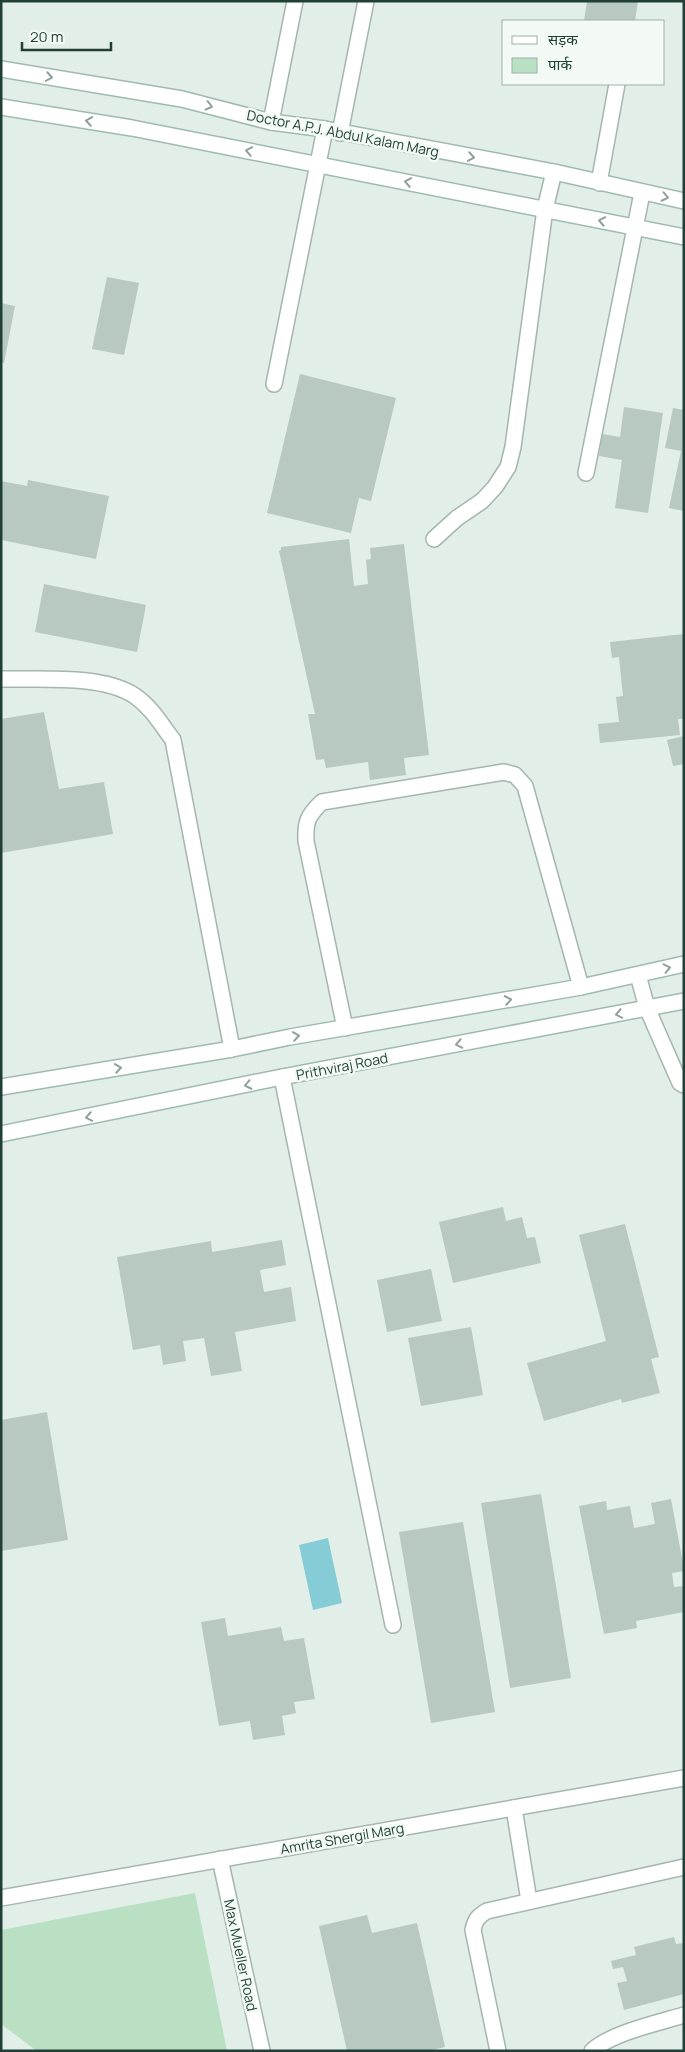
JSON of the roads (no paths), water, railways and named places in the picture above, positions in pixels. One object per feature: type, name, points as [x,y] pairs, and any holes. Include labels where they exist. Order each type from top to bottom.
[{"type":"main road","points":[[271,122],[295,1]]},
{"type":"main road","points":[[340,133],[366,1]]},
{"type":"main road","name":"Doctor A.P.J. Abdul Kalam Marg","points":[[1,69],[182,99],[271,122],[325,129],[554,172],[684,201]]},
{"type":"main road","points":[[599,183],[617,85]]},
{"type":"main road","points":[[1,106],[132,128],[684,237]]},
{"type":"main road","points":[[274,384],[325,129]]},
{"type":"main road","points":[[434,539],[457,518],[482,501],[495,487],[508,467],[513,447],[545,210],[554,172]]},
{"type":"main road","points":[[586,472],[642,193]]},
{"type":"main road","points":[[1,679],[83,681],[108,684],[134,696],[151,710],[173,740],[232,1049]]},
{"type":"main road","points":[[345,1028],[306,841],[305,826],[311,812],[322,802],[504,772],[515,775],[525,786],[581,987]]},
{"type":"main road","points":[[1,1087],[232,1049],[290,1037],[581,987],[684,964]]},
{"type":"main road","points":[[638,975],[647,1008],[680,1083],[684,1085]]},
{"type":"main road","name":"Prithviraj Road","points":[[1,1134],[282,1077],[684,1001]]},
{"type":"main road","points":[[282,1077],[392,1625]]},
{"type":"main road","name":"Amrita Shergil Marg","points":[[1,1898],[684,1778]]},
{"type":"main road","points":[[514,1808],[529,1901]]},
{"type":"main road","name":"Max Mueller Road","points":[[220,1859],[262,2051]]},
{"type":"main road","points":[[498,2051],[473,1930],[474,1922],[480,1914],[529,1901],[684,1867]]},
{"type":"main road","points":[[592,2051],[598,2045],[613,2038],[684,2015]]},
{"type":"water","points":[[328,1538],[342,1603],[313,1610],[299,1545]]}]
